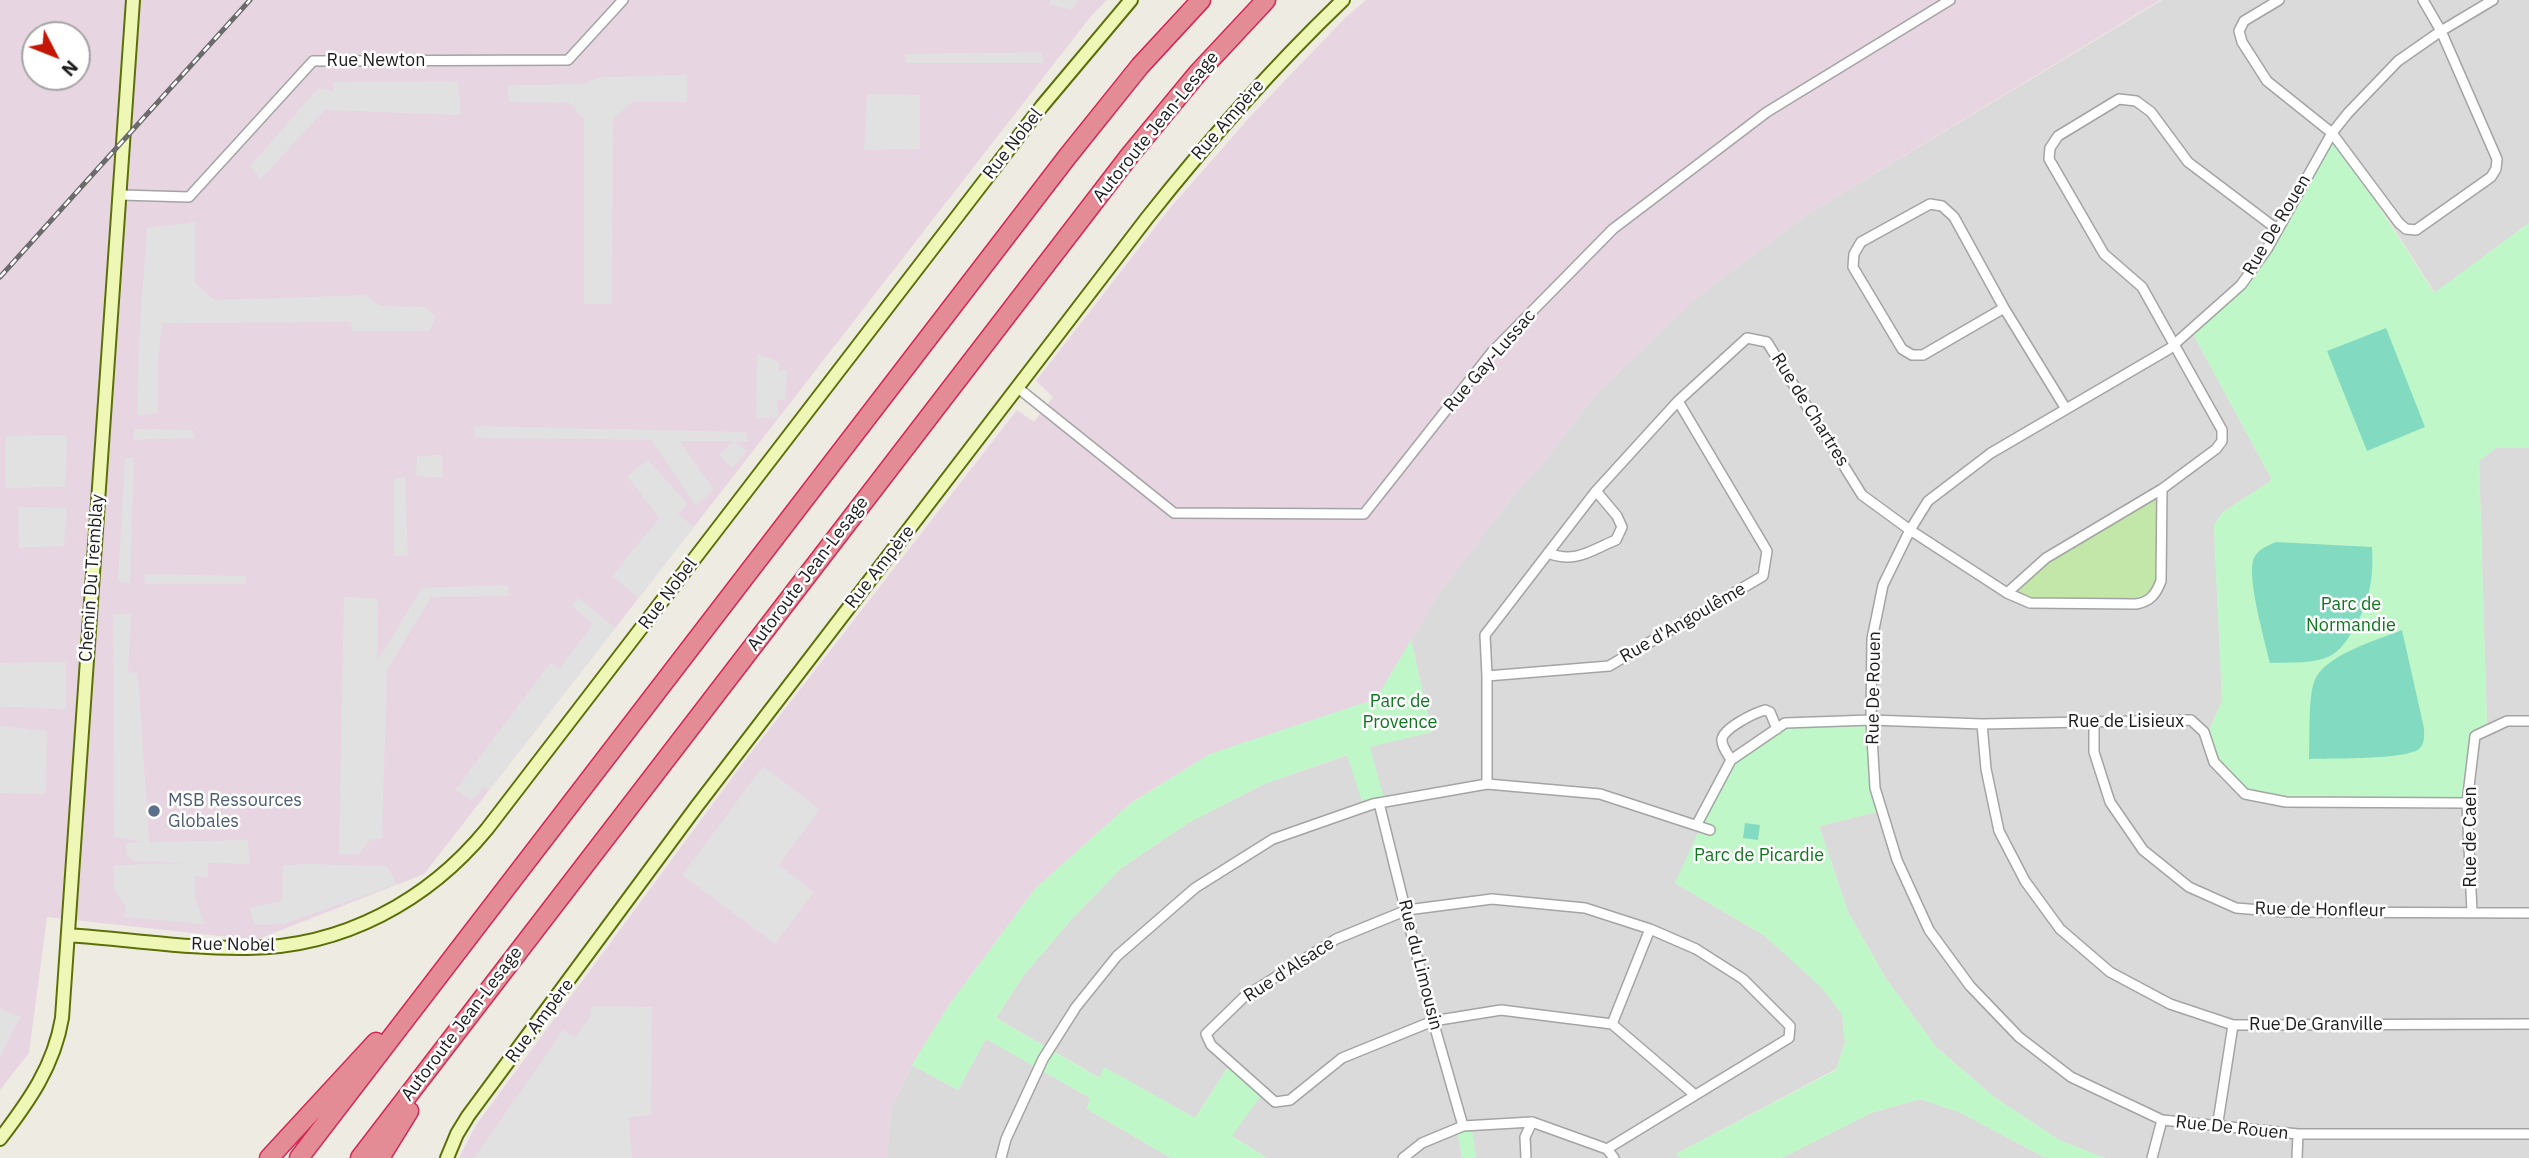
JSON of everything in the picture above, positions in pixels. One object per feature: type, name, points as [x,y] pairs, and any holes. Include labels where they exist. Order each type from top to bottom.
[{"type":"highway","points":[[299,1158],[1067,157],[1134,74],[1201,0]]},
{"type":"highway","name":"Autoroute Jean-Lesage","points":[[360,1158],[1146,134],[1266,0]]},
{"type":"highway","points":[[269,1158],[443,971]]},
{"type":"highway","points":[[380,1158],[468,1016]]},
{"type":"street","name":"Chemin Du Tremblay","points":[[0,1139],[37,1090],[56,1045],[62,1018],[133,0]]},
{"type":"street","name":"Rue Newton","points":[[121,195],[189,197],[313,61],[568,60],[623,0]]},
{"type":"street","name":"Rue Nobel","points":[[68,935],[230,948],[280,946],[329,936],[370,921],[416,896],[442,876],[468,852],[493,822],[1005,154],[1131,0]]},
{"type":"street","name":"Rue Ampère","points":[[447,1158],[463,1123],[678,831],[1201,151],[1269,73],[1343,0]]},
{"type":"street","name":"Rue Gay-Lussac","points":[[1018,388],[1174,513],[1364,514],[1492,352],[1613,229],[1767,111],[1950,0]]},
{"type":"street","points":[[2279,0],[2245,21],[2239,31],[2242,42],[2267,80],[2332,132],[2399,223],[2406,229],[2416,230],[2491,177],[2497,169],[2497,159],[2441,31],[2423,0]]},
{"type":"street","name":"Rue De Rouen","points":[[2493,0],[2398,61],[2332,132],[2278,230],[2241,285],[2173,345],[1991,453],[1928,501],[1910,530],[1883,585],[1872,639],[1871,720],[1875,788],[1897,860],[1929,930],[1970,986],[2019,1037],[2071,1077],[2162,1120],[2217,1128],[2298,1134],[2529,1134]]},
{"type":"street","points":[[2007,593],[2046,558],[2162,489],[2216,449],[2222,441],[2222,430],[2142,287],[2104,254],[2049,159],[2050,148],[2058,136],[2119,99],[2136,101],[2151,112],[2188,162],[2278,230]]},
{"type":"street","points":[[2004,308],[1923,355],[1912,355],[1902,349],[1853,267],[1854,254],[1861,242],[1930,204],[1942,206],[1954,217],[2004,308],[2066,409]]},
{"type":"street","name":"Rue de Chartres","points":[[1487,784],[1485,635],[1596,491],[1678,401],[1747,338],[1767,342],[1862,495],[1910,530],[2007,593],[2030,603],[2145,603],[2156,594],[2161,581],[2162,489]]},
{"type":"street","name":"Rue d'Angoulême","points":[[1487,676],[1609,666],[1763,576],[1767,551],[1678,401]]},
{"type":"street","points":[[1548,553],[1562,559],[1577,557],[1616,540],[1622,527],[1617,516],[1596,491]]},
{"type":"street","points":[[1697,824],[1731,760],[1777,729],[1770,712],[1765,710],[1754,713],[1722,736],[1721,743],[1731,760]]},
{"type":"street","name":"Rue de Lisieux","points":[[1777,729],[1785,723],[1871,720],[1982,724],[2191,720],[2204,732],[2214,762],[2245,794],[2286,802],[2467,803]]},
{"type":"street","name":"Rue de Caen","points":[[2472,912],[2467,803],[2475,736],[2507,721],[2529,721]]},
{"type":"street","name":"Rue de Honfleur","points":[[2094,722],[2094,752],[2110,802],[2143,850],[2189,887],[2236,908],[2285,912],[2529,913]]},
{"type":"street","name":"Rue De Granville","points":[[1982,724],[1986,769],[1999,831],[2025,881],[2060,929],[2110,972],[2170,1004],[2233,1025],[2529,1024]]},
{"type":"street","points":[[1001,1158],[1006,1139],[1043,1059],[1076,1007],[1117,956],[1195,887],[1273,839],[1379,803],[1487,784],[1600,793],[1710,830]]},
{"type":"street","name":"Rue du Limousin","points":[[1379,803],[1433,1021],[1463,1126]]},
{"type":"street","points":[[1406,910],[1492,898],[1585,908],[1650,929],[1696,949],[1743,979],[1790,1026],[1789,1038],[1607,1149]]},
{"type":"street","name":"Rue d'Alsace","points":[[1406,910],[1336,939],[1244,997],[1206,1034],[1210,1045],[1275,1102],[1290,1100],[1342,1058],[1433,1021]]},
{"type":"street","points":[[1612,1024],[1650,929]]},
{"type":"street","points":[[1433,1021],[1501,1010],[1612,1024],[1695,1095]]},
{"type":"street","points":[[2217,1128],[2233,1025]]},
{"type":"street","points":[[2152,1158],[2162,1120]]},
{"type":"street","points":[[1526,1158],[1525,1137],[1532,1122]]},
{"type":"street","points":[[1403,1158],[1422,1143],[1463,1126],[1532,1122],[1607,1149],[1614,1158]]},
{"type":"street","points":[[2297,1158],[2298,1134]]},
{"type":"shaded area","points":[[0,0],[1107,0],[1091,16],[424,874],[256,940],[47,917],[29,1053],[0,1090]]},
{"type":"shaded area","points":[[1050,0],[1079,0],[1072,10],[1049,5]]},
{"type":"shaded area","points":[[1366,0],[2160,0],[1808,214],[1696,298],[1595,395],[1546,459],[1512,497],[1440,592],[1376,699],[1210,754],[1131,803],[1035,889],[949,1005],[912,1065],[891,1108],[887,1158],[459,1158],[476,1125],[743,763],[1017,410],[1034,422],[1053,397],[1036,381],[1171,207],[1249,118],[1346,17]]},
{"type":"shaded area","points":[[2162,0],[2529,0],[2529,223],[2435,293],[2333,133],[2241,285],[2191,330],[2272,480],[2222,513],[2214,525],[2222,701],[2210,728],[2475,736],[2487,729],[2479,460],[2496,448],[2529,448],[2529,1158],[2105,1158],[2059,1140],[1994,1097],[1936,1047],[1885,977],[1848,912],[1819,826],[1881,811],[1871,721],[1675,883],[1765,936],[1822,987],[1842,1014],[1845,1043],[1836,1069],[1676,1154],[1680,1158],[1476,1158],[1471,1126],[1457,1129],[1462,1158],[1267,1158],[1232,1136],[1230,1064],[1195,1118],[1105,1068],[1100,1078],[996,1018],[1024,975],[1070,921],[1120,869],[1188,823],[1264,784],[1348,755],[1364,806],[1370,746],[1432,732],[1411,640],[1440,592],[1512,497],[1546,459],[1595,395],[1696,298],[1808,214]]},
{"type":"shaded area","points":[[1042,52],[1043,63],[907,63],[905,54]]},
{"type":"shaded area","points":[[687,75],[687,102],[632,102],[613,119],[612,304],[584,304],[584,120],[570,103],[509,102],[508,85],[584,84],[601,77]]},
{"type":"shaded area","points":[[458,81],[461,115],[325,110],[261,179],[250,166],[318,88],[333,91],[333,82]]},
{"type":"shaded area","points":[[867,94],[920,95],[920,149],[864,150]]},
{"type":"shaded area","points":[[195,222],[195,282],[214,300],[367,295],[380,306],[425,307],[436,316],[430,331],[352,331],[351,322],[162,323],[158,363],[158,413],[137,415],[147,228]]},
{"type":"shaded area","points":[[757,354],[779,362],[779,371],[787,370],[785,400],[777,400],[778,418],[756,418]]},
{"type":"shaded area","points":[[474,426],[746,432],[748,441],[735,442],[747,451],[732,468],[719,455],[733,441],[680,441],[714,490],[696,506],[651,440],[475,438]]},
{"type":"shaded area","points":[[135,429],[193,430],[194,438],[133,440]]},
{"type":"shaded area","points":[[67,435],[65,487],[5,488],[6,436]]},
{"type":"shaded area","points":[[442,455],[443,478],[416,476],[417,456]]},
{"type":"shaded area","points":[[125,458],[134,458],[130,583],[118,581]]},
{"type":"shaded area","points":[[648,460],[688,504],[678,514],[694,527],[638,598],[612,576],[659,518],[627,476]]},
{"type":"shaded area","points":[[405,477],[408,556],[394,556],[394,479]]},
{"type":"shaded area","points":[[18,507],[67,508],[64,546],[19,548]]},
{"type":"shaded area","points":[[144,574],[246,576],[246,584],[145,584]]},
{"type":"shaded area","points":[[508,585],[509,596],[431,597],[387,671],[382,839],[371,839],[358,855],[339,854],[344,597],[378,599],[377,661],[422,588]]},
{"type":"shaded area","points":[[579,598],[615,628],[489,790],[484,787],[472,800],[455,790],[551,662],[559,669],[593,624],[571,606]]},
{"type":"shaded area","points":[[113,614],[131,614],[128,672],[138,673],[149,842],[248,840],[250,864],[208,863],[208,878],[195,876],[195,899],[205,924],[124,917],[126,906],[114,891],[114,865],[186,863],[134,861],[126,854],[126,843],[147,842],[114,837]]},
{"type":"shaded area","points":[[66,662],[66,709],[0,707],[0,663]]},
{"type":"shaded area","points":[[0,726],[47,731],[46,794],[0,793]]},
{"type":"shaded area","points":[[763,766],[820,809],[779,865],[814,892],[775,944],[682,875]]},
{"type":"shaded area","points":[[283,865],[387,866],[397,884],[283,924],[254,925],[250,908],[282,901]]},
{"type":"shaded area","points":[[592,1006],[652,1007],[651,1114],[629,1118],[632,1158],[474,1158],[563,1030],[575,1037],[590,1016]]},
{"type":"shaded area","points":[[0,1010],[20,1017],[0,1057]]},
{"type":"shaded area","points":[[986,1038],[1090,1098],[1087,1109],[1171,1158],[887,1158],[891,1108],[912,1065],[958,1090]]},
{"type":"shaded area","points":[[1920,1099],[1959,1112],[2046,1158],[1782,1158],[1871,1113]]},
{"type":"green space","name":"Parc de Normandie","points":[[2332,133],[2434,293],[2529,223],[2529,448],[2496,448],[2479,461],[2487,729],[2475,737],[2467,803],[2286,802],[2245,794],[2214,762],[2204,732],[2210,728],[2222,701],[2214,525],[2222,513],[2272,480],[2191,330],[2241,285]]},
{"type":"green space","points":[[2386,328],[2425,427],[2367,451],[2327,351]]},
{"type":"green space","points":[[2162,489],[2161,581],[2145,603],[2030,603],[2007,593],[2046,558]]},
{"type":"green space","points":[[2276,542],[2372,547],[2371,581],[2363,611],[2347,640],[2330,656],[2312,661],[2270,663],[2257,609],[2252,567],[2258,552]]},
{"type":"green space","points":[[2402,630],[2424,728],[2421,747],[2411,753],[2384,757],[2309,759],[2311,699],[2319,672],[2339,656]]},
{"type":"green space","name":"Parc de Provence","points":[[1411,640],[1432,732],[1370,747],[1385,802],[1364,807],[1347,755],[1264,784],[1188,823],[1120,869],[1070,921],[1024,975],[996,1018],[1099,1078],[1104,1067],[1195,1118],[1230,1064],[1263,1093],[1232,1136],[1267,1158],[1171,1158],[1087,1109],[1090,1098],[986,1039],[958,1090],[912,1065],[949,1005],[1035,889],[1131,803],[1210,754],[1376,699]]},
{"type":"green space","name":"Parc de Picardie","points":[[1871,720],[1881,811],[1819,826],[1848,912],[1885,977],[1936,1047],[1994,1097],[2059,1140],[2105,1158],[2046,1158],[1959,1112],[1920,1099],[1871,1113],[1782,1158],[1680,1158],[1676,1154],[1836,1070],[1845,1043],[1842,1014],[1821,987],[1765,936],[1675,883],[1731,760],[1785,723]]},
{"type":"green space","points":[[1745,823],[1760,825],[1758,840],[1743,838]]},
{"type":"green space","points":[[1471,1125],[1476,1158],[1462,1158],[1457,1129]]},
{"type":"railway","points":[[0,277],[250,0]]},
{"type":"place","name":"MSB Ressources Globales","points":[[154,811]]}]
